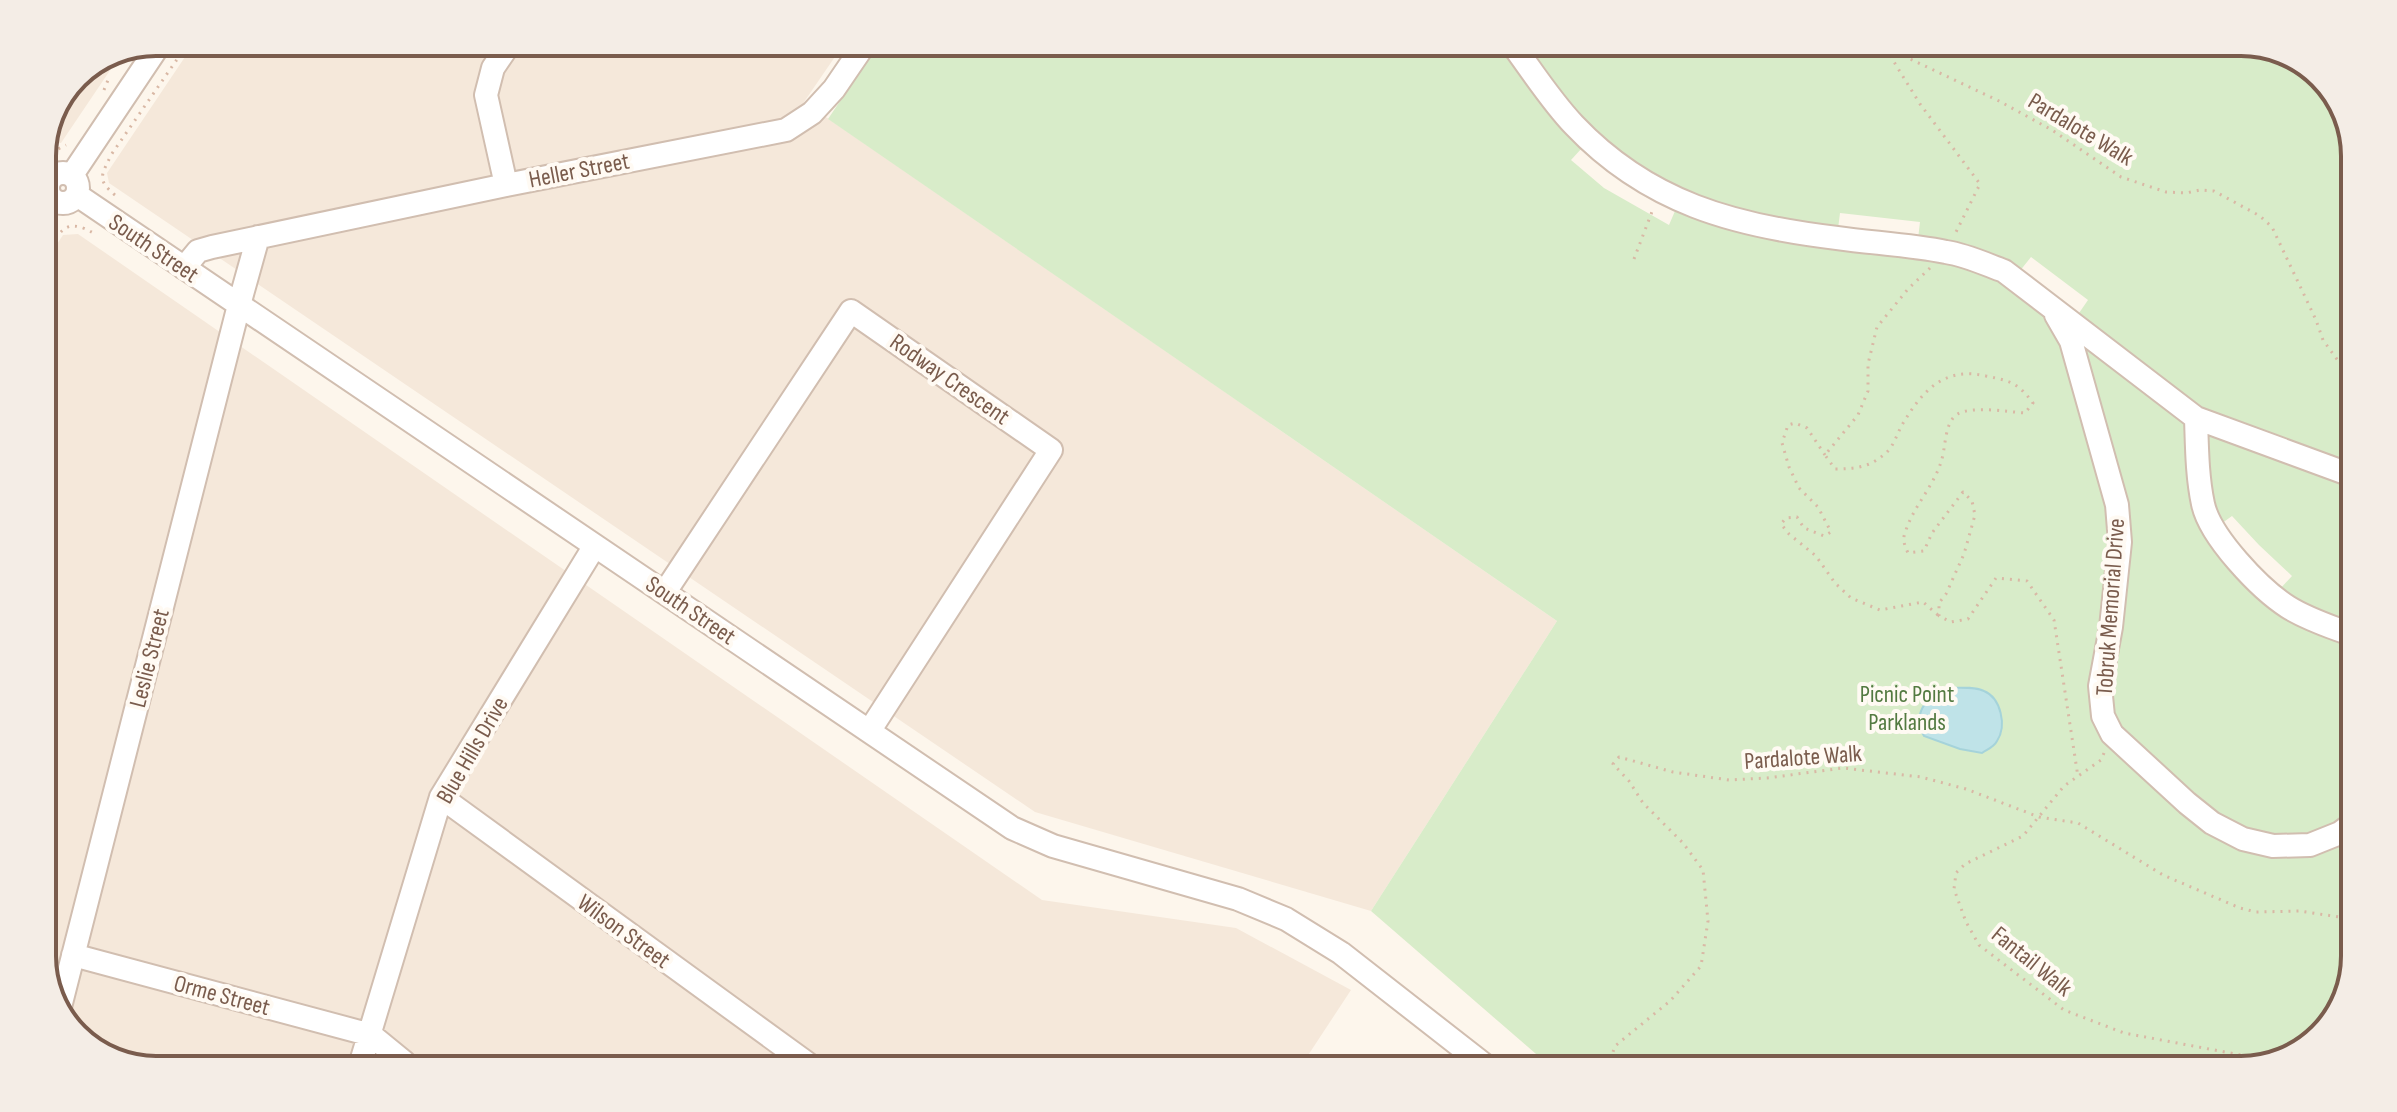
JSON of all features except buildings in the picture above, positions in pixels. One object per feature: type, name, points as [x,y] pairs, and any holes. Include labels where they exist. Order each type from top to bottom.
[{"type":"street","points":[[501,56],[493,68],[486,95],[506,185]]},
{"type":"street","name":"Heller Street","points":[[184,268],[198,251],[258,237],[786,130],[812,113],[834,89],[856,56]]},
{"type":"street","name":"Tobruk Memorial Drive","points":[[1521,56],[1574,125],[1610,157],[1661,192],[1732,220],[1794,233],[1947,252],[2004,271],[2196,418],[2341,471]]},
{"type":"street","points":[[60,184],[151,57]]},
{"type":"street","name":"South Street","points":[[60,184],[1012,828],[1053,846],[1238,899],[1286,919],[1341,953],[1473,1056]]},
{"type":"street","points":[[239,305],[258,237]]},
{"type":"street","name":"Leslie Street","points":[[63,994],[239,305]]},
{"type":"street","name":"Tobruk Memorial Drive","points":[[2052,307],[2071,341],[2117,505],[2120,542],[2111,627],[2100,686],[2103,716],[2112,734]]},
{"type":"street","name":"Rodway Crescent","points":[[665,592],[851,311],[1051,450],[870,730]]},
{"type":"street","points":[[2196,418],[2203,507],[2217,535],[2259,584],[2286,605],[2341,634]]},
{"type":"street","name":"Blue Hills Drive","points":[[363,1056],[441,797],[594,547]]},
{"type":"street","points":[[2112,734],[2187,803],[2212,823],[2243,839],[2273,846],[2310,845],[2341,832]]},
{"type":"street","name":"Wilson Street","points":[[441,797],[797,1056]]},
{"type":"street","name":"Orme Street","points":[[73,955],[371,1035]]},
{"type":"street","points":[[371,1035],[397,1056]]},
{"type":"path","points":[[115,194],[102,180],[111,155],[179,56]]},
{"type":"path","points":[[1825,455],[1858,415],[1868,391],[1868,364],[1877,327],[1908,289],[1947,252],[1980,184],[1920,104],[1891,56]]},
{"type":"path","name":"Pardalote Walk","points":[[1902,56],[2026,115],[2121,177],[2166,192],[2214,191],[2260,216],[2272,227],[2323,340],[2341,365]]},
{"type":"path","points":[[1634,259],[1661,192]]},
{"type":"path","points":[[56,239],[63,229],[71,225],[78,225],[98,236]]},
{"type":"path","points":[[1939,616],[1939,603],[1964,554],[1975,515],[1972,501],[1963,492],[1932,533],[1924,551],[1908,553],[1903,540],[1906,527],[1941,462],[1949,427],[1955,416],[1967,411],[2025,413],[2033,403],[2021,387],[1973,373],[1943,378],[1920,395],[1890,449],[1875,462],[1859,469],[1835,469],[1807,428],[1795,423],[1788,425],[1782,443],[1789,467],[1799,488],[1818,507],[1831,532],[1824,536],[1804,528],[1797,517],[1786,518],[1781,524],[1816,556],[1835,583],[1851,598],[1880,610],[1923,602],[1939,616],[1951,622],[1968,619],[1996,578],[2027,581],[2054,620],[2078,777]]},
{"type":"path","points":[[2039,817],[2064,786],[2101,760],[2112,734]]},
{"type":"path","name":"Pardalote Walk","points":[[1612,1056],[1615,1046],[1670,1001],[1701,966],[1708,921],[1703,870],[1613,764],[1619,757],[1673,772],[1729,780],[1843,768],[1921,777],[1966,789],[2039,817],[2078,823],[2163,875],[2240,908],[2256,912],[2300,911],[2341,916]]},
{"type":"path","name":"Fantail Walk","points":[[2039,817],[2023,836],[1965,864],[1956,873],[1954,889],[1966,922],[1979,945],[2064,1010],[2098,1025],[2124,1033],[2248,1056]]},
{"type":"shaded area","points":[[186,56],[835,56],[804,102],[1557,621],[1371,911],[1035,812],[109,183],[107,173]]},
{"type":"shaded area","points":[[113,66],[61,143],[57,143],[59,130],[77,95],[90,81]]},
{"type":"shaded area","points":[[78,234],[1042,900],[1236,928],[1351,990],[1308,1056],[156,1056],[136,1054],[106,1043],[73,1012],[61,988],[56,963],[56,246],[63,235]]},
{"type":"green space","name":"Picnic Point Parklands","points":[[871,56],[2241,56],[2261,58],[2291,69],[2312,85],[2328,106],[2338,130],[2341,149],[2341,956],[2339,976],[2328,1006],[2297,1039],[2273,1051],[2241,1056],[1538,1056],[1371,911],[1557,621],[828,119]],"holes":[[[1582,148],[1627,182],[1675,211],[1669,225],[1604,188],[1571,160]],[[1840,213],[1920,222],[1918,239],[1838,229]],[[2031,257],[2088,300],[2077,316],[2019,272]],[[2232,516],[2292,576],[2279,590],[2218,526]]]},
{"type":"water","points":[[1946,688],[1980,689],[1995,700],[2001,713],[2002,728],[1993,746],[1982,753],[1924,736],[1920,714],[1932,696]]}]
